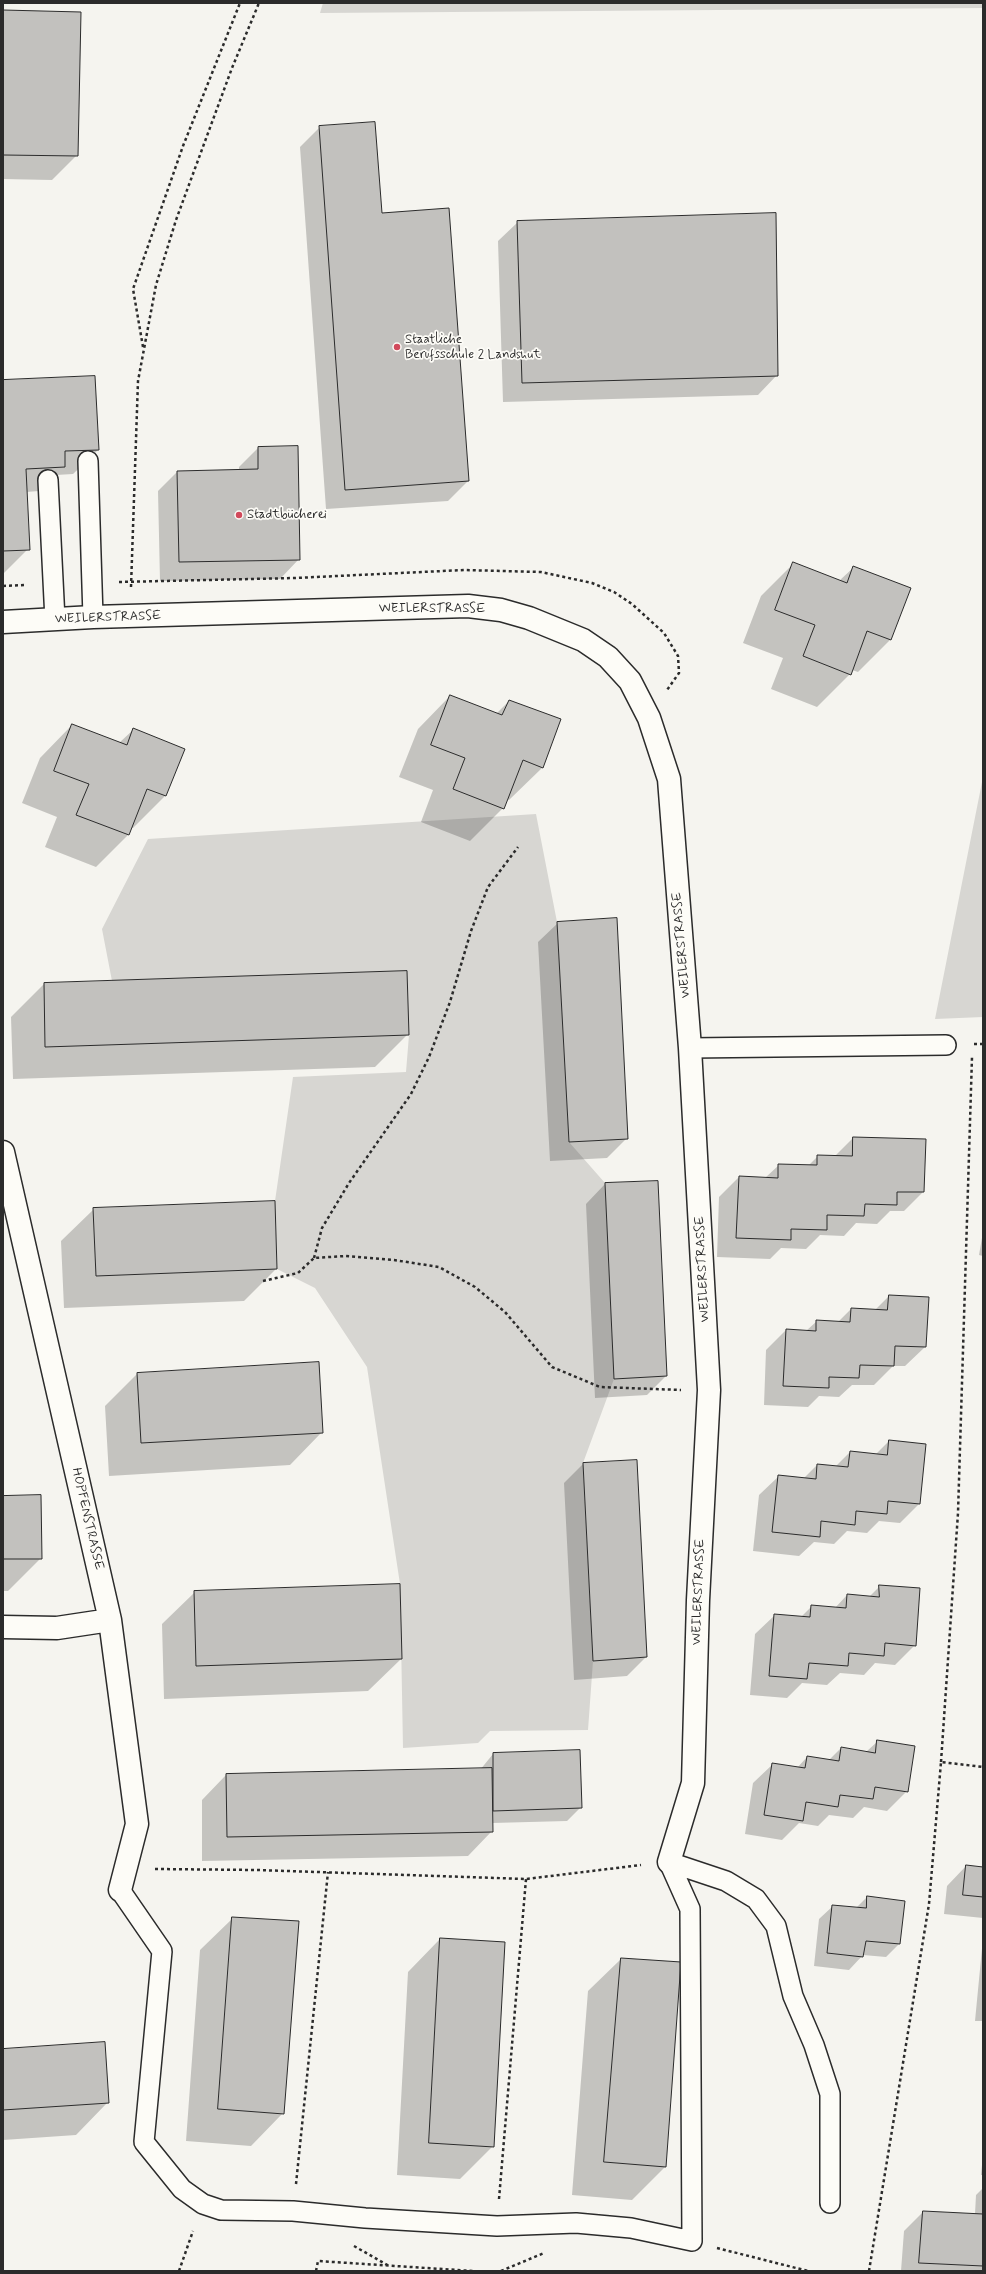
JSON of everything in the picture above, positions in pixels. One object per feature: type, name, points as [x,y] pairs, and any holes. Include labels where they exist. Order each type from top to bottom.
[{"type":"street","name":"WEILERSTRASSE","points":[[3,622],[93,617],[129,618],[468,606],[501,610],[536,621],[583,640],[608,657],[630,681],[649,718],[669,778],[690,1048],[709,1390],[698,1600],[693,1783],[669,1862]]},
{"type":"street","name":"HOPFENSTRASSE","points":[[3,1152],[110,1620],[137,1824],[120,1890]]},
{"type":"street","points":[[3,1627],[57,1628],[110,1620]]},
{"type":"lane","points":[[88,461],[93,617]]},
{"type":"lane","points":[[48,480],[55,620]]},
{"type":"lane","points":[[690,1048],[946,1045]]},
{"type":"lane","points":[[669,1862],[726,1881],[756,1899],[776,1926],[793,1996],[814,2045],[830,2094],[830,2203]]},
{"type":"lane","points":[[120,1890],[162,1951],[144,2142],[182,2189],[202,2204],[221,2210],[293,2211],[365,2218],[497,2226],[576,2223],[631,2228],[692,2241],[690,1909],[669,1862]]},
{"type":"path","points":[[143,350],[133,289],[183,146],[240,3]]},
{"type":"path","points":[[129,618],[138,381],[156,285],[176,220],[232,68],[259,3]]},
{"type":"path","points":[[263,1281],[298,1274],[314,1258],[322,1228],[354,1177],[411,1094],[426,1063],[450,1002],[471,932],[488,887],[518,847]]},
{"type":"path","points":[[869,2271],[928,1904],[941,1762],[958,1513],[972,1044]]},
{"type":"path","points":[[314,1258],[354,1257],[394,1260],[439,1267],[475,1287],[505,1312],[552,1367],[600,1387],[651,1390],[709,1390]]},
{"type":"path","points":[[941,1762],[983,1767]]},
{"type":"path","points":[[126,1866],[165,1871],[257,1870],[526,1879],[669,1862]]},
{"type":"path","points":[[293,2211],[328,1872]]},
{"type":"path","points":[[497,2226],[526,1879]]},
{"type":"path","points":[[179,2271],[202,2204]]},
{"type":"path","points":[[692,2241],[808,2271]]},
{"type":"path","points":[[316,2271],[318,2261],[473,2271]]},
{"type":"shaded area","points":[[323,3],[983,3],[983,8],[320,13]]},
{"type":"shaded area","points":[[983,777],[983,1017],[935,1019]]},
{"type":"shaded area","points":[[536,814],[557,922],[569,1142],[605,1183],[614,1379],[583,1463],[593,1661],[588,1730],[490,1731],[478,1743],[403,1748],[400,1584],[367,1367],[315,1288],[277,1269],[275,1201],[293,1077],[406,1072],[409,1035],[112,981],[102,929],[148,839]]},
{"type":"building","points":[[3,10],[81,12],[78,156],[3,155]]},
{"type":"building","name":"Staatliche Berufsschule 2 Landshut","points":[[375,122],[382,213],[449,208],[469,481],[345,490],[319,126]]},
{"type":"building","points":[[776,213],[778,376],[522,383],[517,221]]},
{"type":"building","points":[[95,376],[99,450],[65,451],[65,467],[26,469],[30,550],[3,551],[3,380]]},
{"type":"building","name":"Stadtbücherei","points":[[298,446],[300,560],[179,562],[177,471],[258,469],[258,447]]},
{"type":"building","points":[[793,562],[847,583],[853,566],[911,588],[891,640],[867,631],[851,675],[803,656],[815,625],[775,610]]},
{"type":"building","points":[[450,695],[502,715],[509,700],[561,719],[543,768],[523,760],[504,809],[453,789],[465,758],[431,745]]},
{"type":"building","points":[[72,724],[127,745],[133,728],[185,749],[166,796],[147,789],[129,835],[76,815],[89,784],[54,771]]},
{"type":"building","points":[[617,918],[628,1139],[569,1142],[557,922]]},
{"type":"building","points":[[407,971],[409,1035],[45,1047],[44,983]]},
{"type":"building","points":[[853,1137],[926,1139],[924,1192],[897,1192],[897,1205],[865,1204],[864,1216],[827,1215],[827,1230],[791,1229],[791,1240],[736,1238],[739,1176],[778,1178],[778,1164],[817,1165],[817,1155],[852,1156]]},
{"type":"building","points":[[658,1181],[667,1376],[614,1379],[605,1183]]},
{"type":"building","points":[[275,1201],[277,1269],[96,1276],[93,1208]]},
{"type":"building","points":[[889,1295],[929,1297],[926,1347],[895,1346],[894,1366],[860,1365],[859,1378],[829,1377],[829,1388],[783,1386],[786,1329],[816,1331],[816,1320],[850,1322],[851,1308],[887,1310]]},
{"type":"building","points":[[319,1362],[323,1433],[141,1443],[137,1373]]},
{"type":"building","points":[[889,1440],[926,1444],[920,1504],[888,1501],[887,1514],[856,1511],[855,1525],[821,1521],[820,1537],[772,1532],[778,1475],[816,1479],[817,1464],[848,1467],[850,1451],[887,1455]]},
{"type":"building","points":[[637,1460],[647,1657],[593,1661],[583,1463]]},
{"type":"building","points":[[41,1495],[42,1559],[3,1559],[3,1496]]},
{"type":"building","points":[[400,1584],[402,1659],[196,1666],[194,1591]]},
{"type":"building","points":[[879,1585],[920,1588],[916,1646],[885,1643],[884,1656],[849,1653],[848,1666],[809,1663],[807,1679],[769,1676],[774,1614],[810,1617],[811,1605],[846,1608],[847,1594],[879,1597]]},
{"type":"building","points":[[877,1740],[915,1746],[908,1792],[875,1787],[873,1799],[840,1795],[838,1807],[806,1802],[803,1821],[764,1815],[772,1763],[805,1768],[807,1756],[839,1761],[841,1747],[875,1753]]},
{"type":"building","points":[[580,1750],[582,1808],[493,1811],[493,1753]]},
{"type":"building","points":[[492,1768],[493,1832],[227,1837],[226,1774]]},
{"type":"building","points":[[966,1865],[983,1867],[983,1897],[963,1895]]},
{"type":"building","points":[[867,1896],[905,1901],[900,1944],[866,1941],[863,1957],[827,1953],[832,1905],[866,1908]]},
{"type":"building","points":[[232,1917],[299,1921],[284,2114],[218,2109]]},
{"type":"building","points":[[440,1938],[505,1942],[494,2147],[429,2143]]},
{"type":"building","points":[[621,1958],[681,1962],[666,2167],[604,2162]]},
{"type":"building","points":[[105,2042],[109,2103],[3,2110],[3,2049]]},
{"type":"building","points":[[923,2211],[983,2214],[983,2266],[919,2263]]},
{"type":"place","name":"Staatliche Berufsschule 2 Landshut","points":[[397,347]]},
{"type":"place","name":"Stadtbücherei","points":[[239,515]]}]
